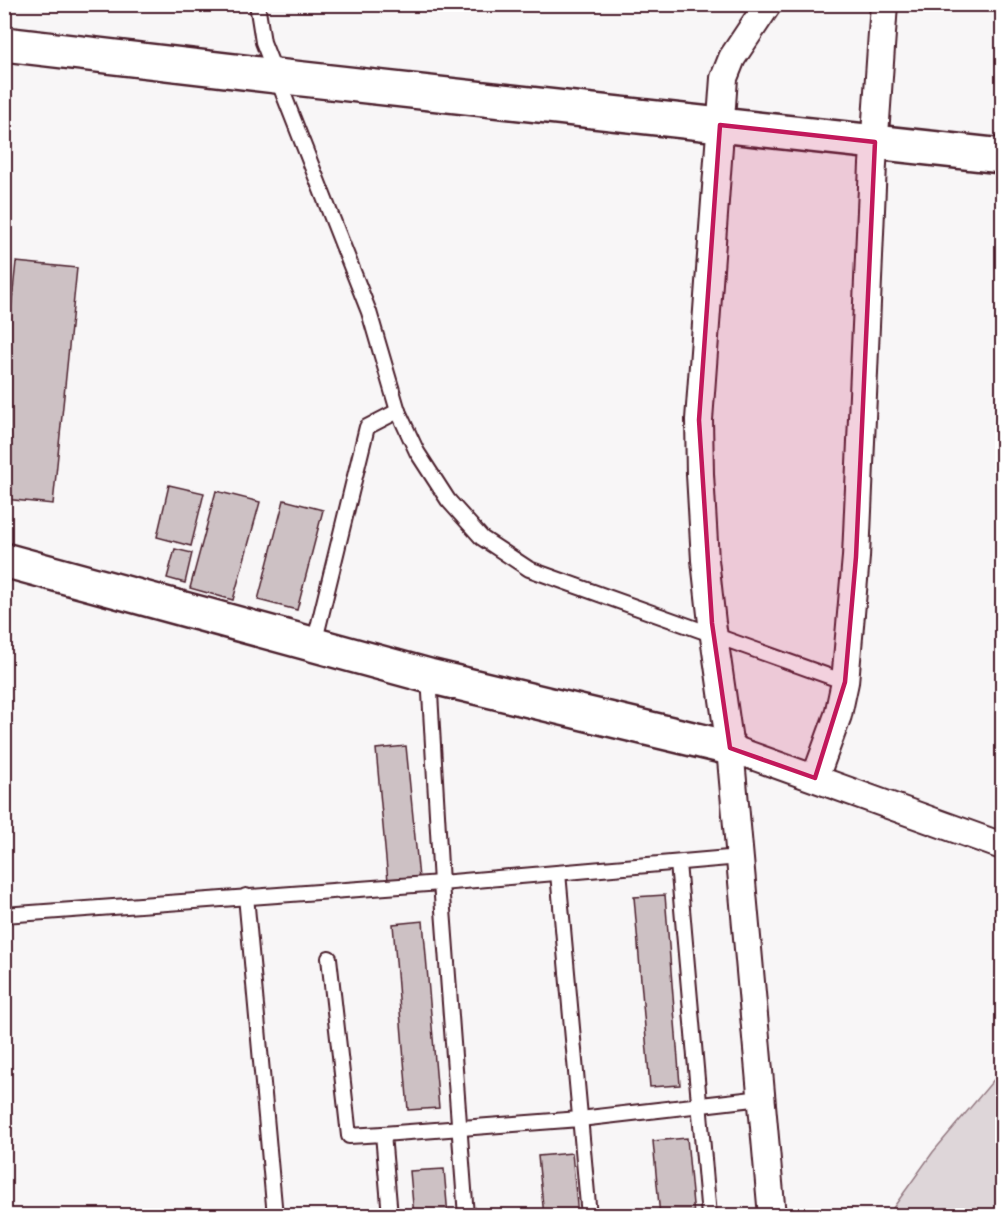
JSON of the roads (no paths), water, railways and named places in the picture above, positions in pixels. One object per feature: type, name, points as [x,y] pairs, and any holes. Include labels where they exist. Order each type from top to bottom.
[{"type":"street","points":[[768,4],[732,58],[724,78],[699,420],[701,498],[714,636],[730,748],[772,1215]]},
{"type":"street","points":[[815,778],[838,716],[845,682],[856,557],[875,142],[884,4]]},
{"type":"street","points":[[4,44],[1002,156]]},
{"type":"street","points":[[4,560],[429,676],[730,748],[1002,846]]},
{"type":"lane","points":[[257,4],[263,42],[369,312],[398,411],[417,452],[448,500],[482,537],[530,569],[845,682]]},
{"type":"lane","points":[[314,645],[367,427],[398,411]]},
{"type":"lane","points":[[429,676],[441,883],[466,1215]]},
{"type":"lane","points":[[4,915],[441,883],[740,857]]},
{"type":"lane","points":[[678,863],[709,1215]]},
{"type":"lane","points":[[558,873],[589,1215]]},
{"type":"lane","points":[[246,896],[275,1215]]},
{"type":"lane","points":[[329,958],[349,1136],[580,1119],[762,1098]]},
{"type":"lane","points":[[383,1134],[390,1215]]}]
